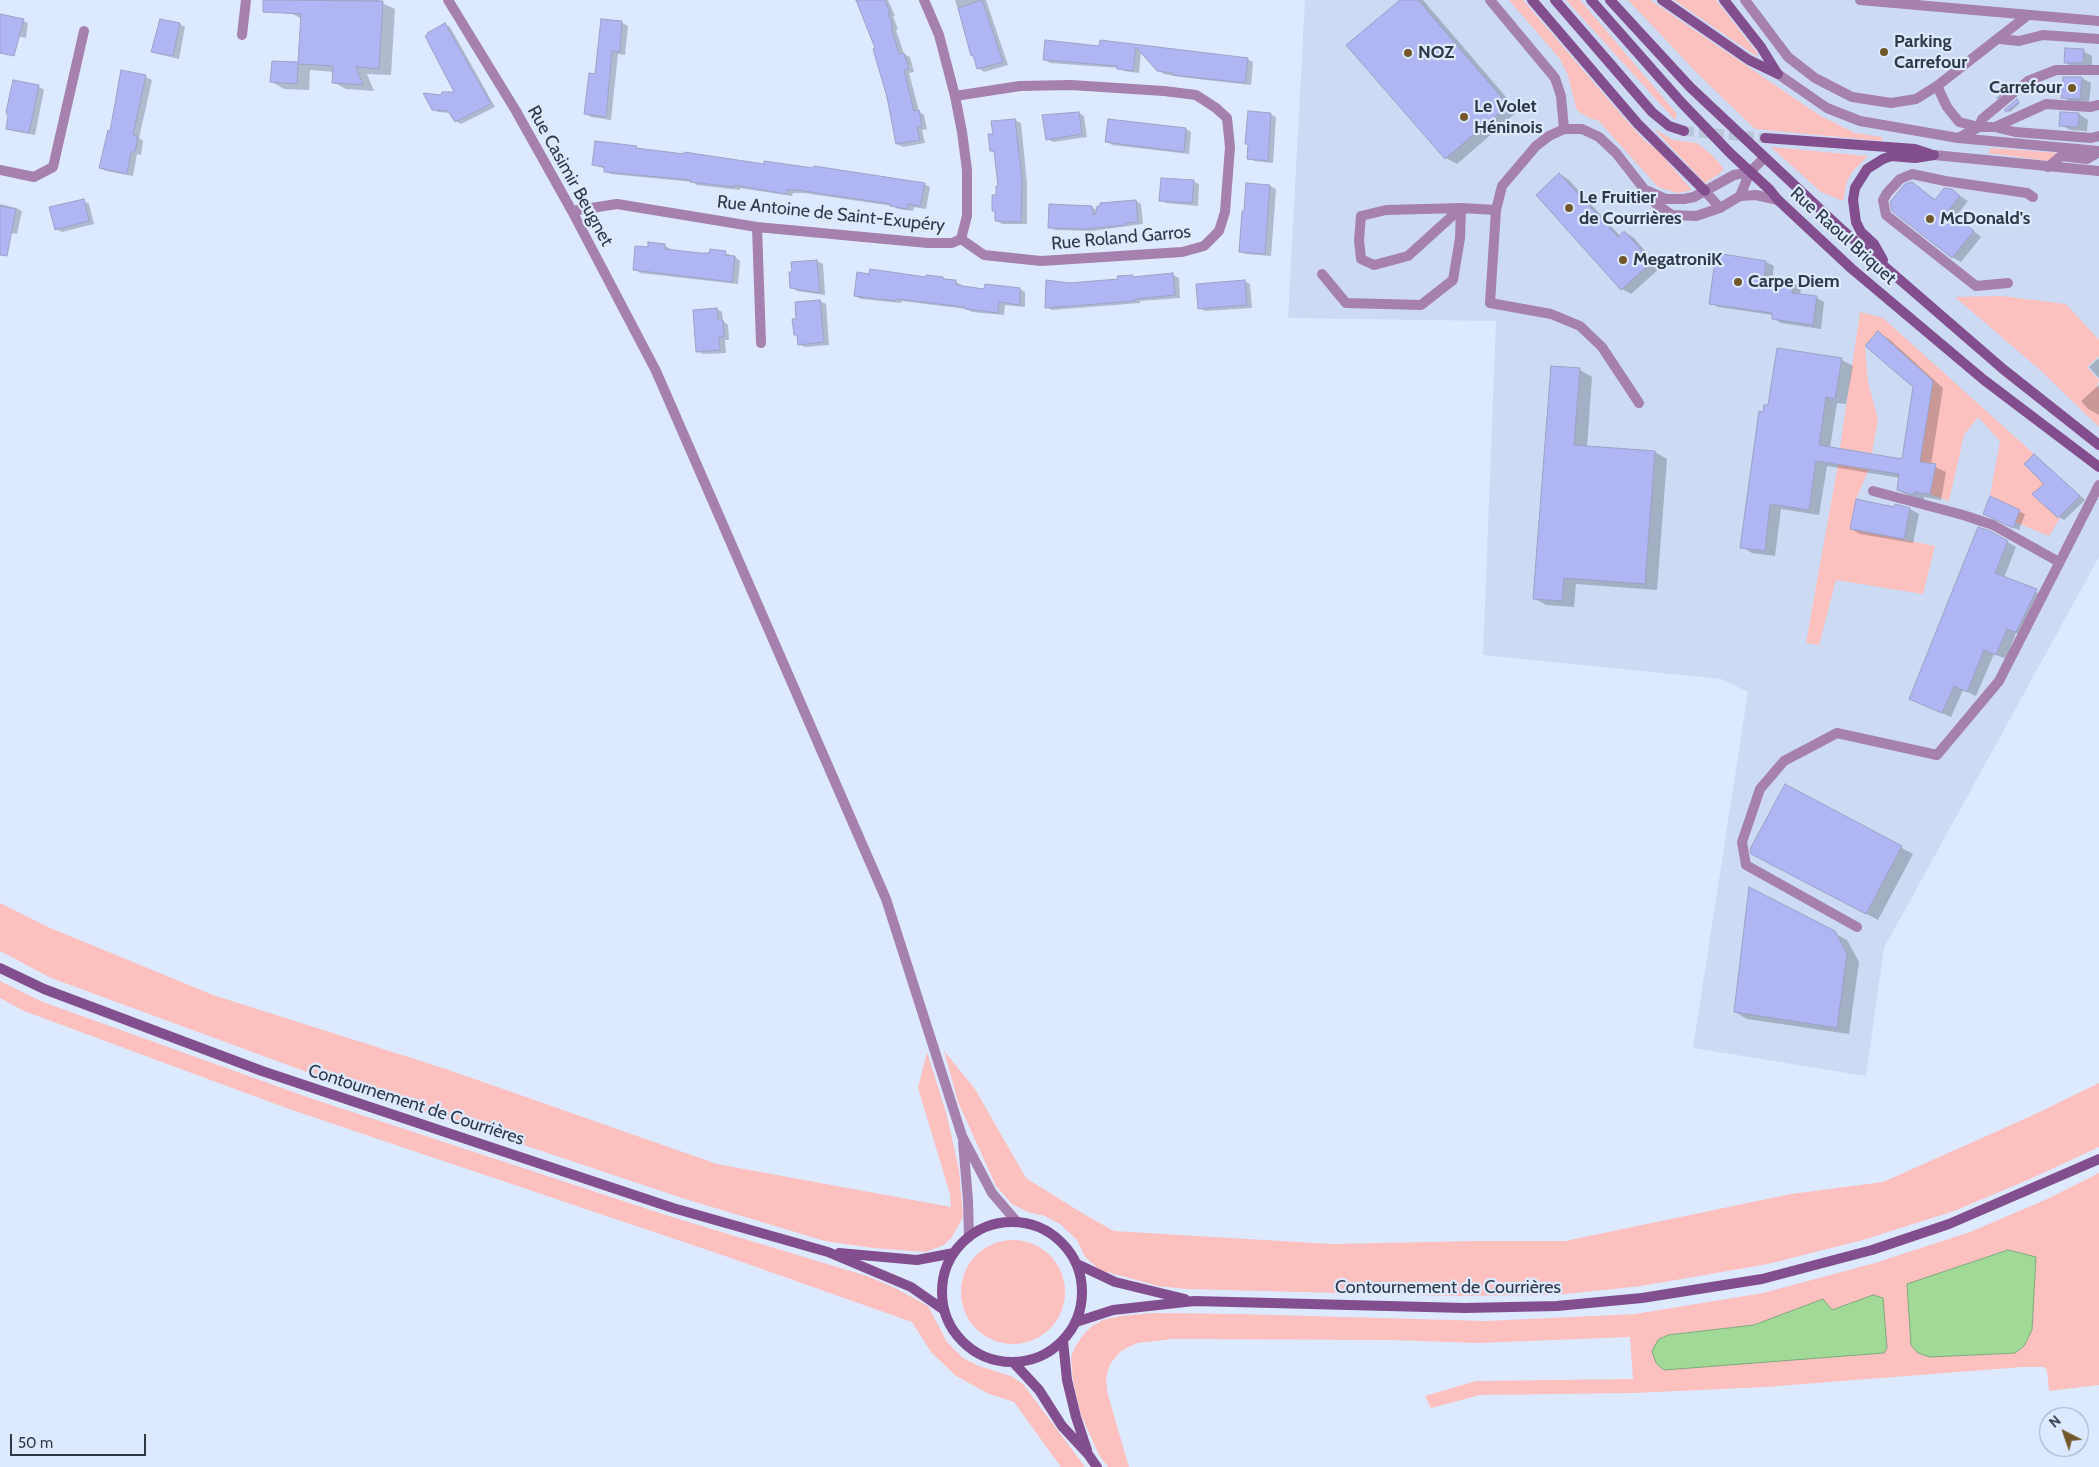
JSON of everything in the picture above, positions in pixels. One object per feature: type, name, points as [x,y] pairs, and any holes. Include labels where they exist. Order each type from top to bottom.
[{"type":"main road","points":[[1532,0],[1638,124],[1705,191]]},
{"type":"main road","points":[[1555,0],[1652,112],[1669,126],[1684,131]]},
{"type":"main road","name":"Rue Raoul Briquet","points":[[1591,0],[1681,102],[1778,200],[1852,269],[1962,361],[2099,468]]},
{"type":"main road","name":"Rue Raoul Briquet","points":[[1610,0],[1690,87],[1838,227],[2004,369],[2099,445]]},
{"type":"main road","points":[[1662,0],[1749,60],[1778,74]]},
{"type":"main road","points":[[1724,0],[1761,47],[1778,74]]},
{"type":"main road","points":[[1765,138],[1915,149],[1934,155]]},
{"type":"main road","points":[[1888,268],[1874,244],[1861,232],[1856,222],[1853,206],[1855,188],[1867,169],[1883,159],[1891,156],[1915,158],[1934,155]]},
{"type":"main road","name":"Contournement de Courrières","points":[[0,968],[44,989],[262,1071],[673,1208],[828,1252],[910,1287],[944,1310]]},
{"type":"main road","name":"Contournement de Courrières","points":[[1076,1322],[1113,1310],[1194,1301],[1465,1308],[1557,1306],[1642,1298],[1762,1279],[1872,1250],[1949,1224],[2099,1159]]},
{"type":"main road","points":[[1017,1222],[1032,1224],[1046,1230],[1059,1239],[1070,1251],[1077,1264],[1082,1278],[1083,1293],[1076,1322],[1063,1341],[1041,1357],[1014,1362],[998,1361],[983,1356],[958,1337],[944,1310],[943,1280],[954,1253],[969,1237],[992,1225],[1017,1222]]},
{"type":"main road","name":"Contournement de Courrières","points":[[828,1252],[917,1260],[954,1253]]},
{"type":"main road","name":"Contournement de Courrières","points":[[1077,1264],[1115,1282],[1194,1301]]},
{"type":"main road","points":[[1063,1341],[1067,1380],[1088,1454]]},
{"type":"main road","points":[[1014,1362],[1039,1390],[1062,1426],[1088,1454],[1097,1467]]},
{"type":"street","points":[[242,35],[246,0]]},
{"type":"street","name":"Rue Casimir Beugnet","points":[[448,0],[516,111],[572,211],[656,371],[886,899],[962,1136]]},
{"type":"street","name":"Rue Antoine de Saint-Exupéry","points":[[572,211],[617,204],[757,227],[928,243],[952,243],[961,239],[967,216],[967,170],[955,96],[939,36],[924,0]]},
{"type":"street","points":[[1490,0],[1555,78],[1561,96],[1564,129]]},
{"type":"street","points":[[1746,0],[1788,57],[1815,78],[1852,97],[1891,103],[1916,99],[1937,86],[2000,39],[2028,15]]},
{"type":"street","points":[[1860,0],[2099,22]]},
{"type":"street","points":[[0,170],[34,177],[53,167],[84,30]]},
{"type":"street","points":[[2000,39],[2019,41],[2043,35],[2099,39]]},
{"type":"street","points":[[1958,138],[1979,127],[1982,119],[2028,81],[2056,70],[2099,70]]},
{"type":"street","points":[[1778,74],[1827,108],[1883,126],[1958,138],[2099,152]]},
{"type":"street","name":"Rue Roland Garros","points":[[955,96],[1020,86],[1071,85],[1196,95],[1227,118],[1230,147],[1225,212],[1219,231],[1204,246],[1182,252],[1041,261],[984,255],[961,239]]},
{"type":"street","points":[[1937,86],[1947,107],[1959,122],[2015,132],[2090,138],[2099,136]]},
{"type":"street","points":[[1995,127],[2046,104],[2090,107],[2099,105]]},
{"type":"street","points":[[1639,404],[1602,347],[1580,326],[1551,314],[1490,303],[1496,210],[1502,186],[1526,156],[1549,136],[1564,129],[1582,129],[1599,137],[1616,153],[1655,203],[1672,215],[1696,216],[1720,208],[1740,196],[1756,195],[1778,200]]},
{"type":"street","points":[[2048,167],[2061,156],[2087,159],[2099,152]]},
{"type":"street","points":[[1934,155],[2099,171]]},
{"type":"street","points":[[1740,196],[1750,172],[1764,158]]},
{"type":"street","points":[[1647,191],[1656,196],[1676,200],[1694,197],[1734,175],[1750,172]]},
{"type":"street","points":[[2008,283],[1976,286],[1886,215],[1883,200],[1900,179],[1912,174],[1945,182],[2026,193],[2032,197]]},
{"type":"street","points":[[1705,191],[1720,208]]},
{"type":"street","points":[[1461,208],[1408,256],[1374,265],[1361,259],[1359,240],[1361,216],[1386,210],[1461,208],[1496,210]]},
{"type":"street","points":[[1322,274],[1346,303],[1421,305],[1453,280],[1460,238],[1461,208]]},
{"type":"street","points":[[757,227],[761,343]]},
{"type":"street","points":[[1857,927],[1746,865],[1742,842],[1760,788],[1784,761],[1837,733],[1937,755],[1998,681],[2099,485]]},
{"type":"street","points":[[1873,491],[1993,525],[2059,562]]},
{"type":"street","points":[[962,1136],[992,1193],[1017,1222]]},
{"type":"street","points":[[962,1136],[968,1200],[969,1237]]},
{"type":"shaded area","points":[[1305,0],[2099,0],[2099,557],[1884,948],[1866,1076],[1693,1048],[1748,692],[1721,679],[1483,655],[1496,321],[1288,318]]},
{"type":"shaded area","points":[[1509,0],[1523,0],[1625,119],[1644,140],[1658,151],[1692,190],[1678,193],[1658,187],[1598,120],[1591,119],[1579,112],[1576,108],[1568,75],[1560,59]]},
{"type":"shaded area","points":[[1566,0],[1580,0],[1677,114],[1675,120]]},
{"type":"shaded area","points":[[1628,0],[1650,0],[1819,115],[1855,133],[1882,137],[1882,141],[1755,129],[1697,73]]},
{"type":"shaded area","points":[[1674,0],[1716,0],[1758,54],[1756,56]]},
{"type":"shaded area","points":[[1653,128],[1673,140],[1697,143],[1713,156],[1724,169],[1705,183]]},
{"type":"shaded area","points":[[1771,147],[1868,156],[1852,172],[1847,181],[1843,201],[1821,192]]},
{"type":"shaded area","points":[[1991,148],[2058,153],[2049,161],[1988,153]]},
{"type":"shaded area","points":[[2002,296],[2066,304],[2099,340],[2099,356],[2087,367],[2099,380],[2097,386],[2099,389],[2099,427],[2039,369],[1955,297]]},
{"type":"shaded area","points":[[1860,312],[1883,318],[2034,454],[2024,465],[2044,484],[2032,495],[2060,518],[2049,536],[2015,522],[2020,510],[1990,496],[2000,441],[1978,417],[1964,435],[1949,501],[1930,494],[1936,465],[1920,462],[1933,381],[1865,346],[1868,382],[1878,419],[1872,453],[1840,448]]},
{"type":"shaded area","points":[[1838,464],[1869,469],[1856,499],[1850,529],[1935,546],[1923,594],[1836,580],[1819,645],[1806,643]]},
{"type":"shaded area","points":[[0,903],[48,927],[213,995],[446,1069],[717,1164],[951,1207],[950,1194],[918,1088],[927,1052],[947,1116],[959,1170],[963,1217],[952,1237],[944,1245],[926,1252],[873,1248],[825,1241],[682,1198],[315,1075],[51,978],[0,951]]},
{"type":"shaded area","points":[[0,981],[43,1002],[307,1097],[672,1217],[867,1276],[893,1287],[928,1306],[947,1342],[963,1358],[979,1366],[1011,1376],[1023,1384],[1085,1467],[1061,1467],[1014,1402],[989,1394],[956,1376],[931,1352],[912,1322],[728,1257],[289,1109],[24,1011],[0,998]]},
{"type":"shaded area","points":[[944,1051],[975,1089],[1026,1178],[1114,1231],[1331,1244],[1565,1241],[1791,1194],[1883,1182],[2029,1117],[2099,1083],[2099,1147],[2028,1180],[1954,1211],[1863,1240],[1768,1264],[1641,1286],[1557,1295],[1452,1296],[1186,1289],[1158,1286],[1100,1270],[1085,1257],[1077,1240],[1060,1224],[1045,1216],[1028,1212],[1012,1204],[996,1186],[958,1102]]},
{"type":"shaded area","points":[[2099,1173],[2099,1385],[2049,1391],[2047,1370],[2044,1367],[2022,1367],[1765,1387],[1634,1393],[1480,1395],[1431,1408],[1425,1396],[1476,1381],[1633,1379],[1630,1337],[1478,1343],[1390,1340],[1173,1339],[1137,1343],[1121,1351],[1110,1364],[1106,1378],[1108,1395],[1129,1467],[1108,1467],[1099,1455],[1081,1415],[1073,1381],[1071,1357],[1083,1335],[1092,1326],[1103,1320],[1121,1316],[1153,1313],[1241,1314],[1486,1321],[1635,1314],[1763,1293],[1875,1263],[1970,1232],[2045,1200]],"holes":[[[1873,1295],[1884,1353],[1658,1340],[1668,1335],[1754,1325],[1784,1314],[1832,1310]],[[2024,1346],[2015,1353],[1930,1357]]]},
{"type":"shaded area","points":[[1013,1240],[1033,1244],[1042,1248],[1050,1255],[1057,1263],[1061,1272],[1065,1292],[1061,1312],[1057,1321],[1050,1329],[1042,1336],[1033,1340],[1013,1344],[993,1340],[984,1336],[976,1329],[969,1321],[965,1312],[961,1292],[965,1272],[969,1263],[976,1255],[984,1248],[993,1244]]},
{"type":"shaded area","points":[[2008,1250],[2036,1257],[2032,1330],[2024,1346],[2015,1353],[1930,1357],[1918,1353],[1911,1345],[1907,1284]]},
{"type":"shaded area","points":[[1873,1295],[1883,1298],[1887,1348],[1884,1353],[1664,1370],[1656,1363],[1652,1351],[1658,1340],[1668,1335],[1754,1325],[1823,1299],[1832,1310]]},
{"type":"building","points":[[263,0],[383,1],[379,69],[356,67],[363,85],[332,83],[333,66],[298,64],[297,84],[270,82],[272,61],[298,62],[301,14],[263,12]]},
{"type":"building","points":[[856,0],[885,0],[890,13],[888,13],[893,26],[891,27],[899,54],[904,53],[909,69],[904,70],[914,111],[919,110],[922,126],[917,127],[920,140],[896,144],[887,97],[873,49],[875,48]]},
{"type":"building","points":[[982,0],[1003,62],[977,69],[973,55],[971,56],[958,8]]},
{"type":"building","name":"NOZ","points":[[1400,0],[1418,0],[1508,105],[1445,159],[1346,45]]},
{"type":"building","points":[[0,14],[24,19],[14,56],[0,53]]},
{"type":"building","points":[[160,19],[180,23],[173,56],[151,52]]},
{"type":"building","points":[[601,19],[622,21],[620,52],[612,51],[606,117],[584,114],[589,73],[595,74]]},
{"type":"building","points":[[445,23],[491,104],[455,122],[448,111],[432,110],[423,93],[441,95],[442,92],[454,92],[425,36]]},
{"type":"building","points":[[1045,40],[1099,46],[1100,40],[1248,58],[1245,83],[1173,75],[1173,73],[1157,71],[1136,47],[1133,71],[1117,69],[1117,66],[1043,60]]},
{"type":"building","points":[[2065,48],[2084,49],[2083,63],[2064,63]]},
{"type":"building","points":[[121,70],[146,75],[133,135],[138,136],[135,152],[131,152],[127,174],[99,168],[108,130],[110,131]]},
{"type":"building","points":[[2063,77],[2082,77],[2080,99],[2061,98]]},
{"type":"building","points":[[13,80],[39,85],[29,133],[6,129],[8,116],[6,112]]},
{"type":"building","points":[[2017,99],[2019,102],[2006,112],[2004,110]]},
{"type":"building","points":[[1248,111],[1271,113],[1268,161],[1247,159],[1248,144],[1245,144]]},
{"type":"building","points":[[1079,112],[1082,134],[1046,140],[1042,115]]},
{"type":"building","points":[[2060,112],[2079,113],[2078,127],[2059,126]]},
{"type":"building","points":[[1015,119],[1022,179],[1021,222],[995,221],[995,211],[992,211],[992,195],[996,195],[996,186],[998,186],[994,151],[990,151],[988,134],[993,134],[991,121]]},
{"type":"building","points":[[1108,119],[1186,128],[1184,152],[1105,142]]},
{"type":"building","points":[[595,141],[764,164],[764,161],[813,168],[814,166],[925,183],[920,206],[908,204],[907,209],[890,206],[891,204],[797,190],[787,190],[786,194],[734,185],[734,187],[690,182],[691,180],[604,172],[604,167],[592,165]]},
{"type":"building","points":[[1559,173],[1618,237],[1624,231],[1652,262],[1621,290],[1536,195]]},
{"type":"building","points":[[1161,178],[1194,180],[1192,203],[1159,201]]},
{"type":"building","name":"McDonald's","points":[[1912,182],[1935,200],[1944,188],[1952,189],[1960,196],[1948,211],[1974,231],[1952,258],[1892,211],[1890,202],[1905,184]]},
{"type":"building","points":[[1246,183],[1270,185],[1265,254],[1239,252]]},
{"type":"building","points":[[84,199],[89,221],[55,230],[49,207]]},
{"type":"building","points":[[1136,200],[1138,222],[1086,229],[1048,228],[1049,204],[1092,206],[1093,215],[1096,214],[1097,206],[1100,206],[1100,203]]},
{"type":"building","points":[[0,206],[16,209],[7,256],[0,255]]},
{"type":"building","points":[[648,242],[665,244],[665,249],[700,253],[709,253],[710,249],[726,251],[725,255],[735,256],[732,282],[633,270],[635,246],[648,247]]},
{"type":"building","points":[[1716,253],[1766,261],[1764,278],[1794,282],[1792,293],[1817,296],[1813,325],[1772,319],[1772,313],[1709,304]]},
{"type":"building","points":[[817,260],[820,293],[790,288],[789,272],[792,272],[791,262]]},
{"type":"building","points":[[870,269],[926,277],[926,275],[943,277],[943,279],[956,280],[956,285],[984,289],[985,284],[1020,288],[1020,305],[999,302],[998,313],[965,309],[965,307],[854,296],[857,272],[869,274]]},
{"type":"building","points":[[1173,273],[1175,295],[1135,299],[1135,301],[1045,308],[1046,280],[1069,283],[1118,279],[1117,276],[1133,275],[1133,277]]},
{"type":"building","points":[[1245,280],[1247,305],[1198,309],[1196,284]]},
{"type":"building","points":[[820,300],[824,342],[798,345],[797,335],[794,335],[792,319],[796,319],[795,302]]},
{"type":"building","points":[[717,308],[718,320],[723,320],[724,337],[719,337],[720,350],[696,352],[693,310]]},
{"type":"building","points":[[1878,331],[1933,381],[1920,462],[1936,464],[1930,494],[1914,492],[1913,495],[1897,490],[1899,474],[1816,461],[1809,510],[1770,504],[1765,551],[1740,548],[1759,411],[1763,412],[1764,405],[1768,405],[1777,348],[1842,358],[1835,399],[1826,397],[1819,445],[1902,459],[1913,387],[1865,346]]},
{"type":"building","points":[[1551,366],[1580,368],[1574,445],[1655,451],[1645,584],[1564,578],[1562,601],[1533,599]]},
{"type":"building","points":[[2034,454],[2080,496],[2058,518],[2032,494],[2044,484],[2024,464]]},
{"type":"building","points":[[1990,496],[2020,510],[2013,528],[1983,514]]},
{"type":"building","points":[[1856,499],[1894,507],[1895,504],[1910,508],[1904,539],[1850,529]]},
{"type":"building","points":[[1978,527],[2008,541],[1995,573],[2037,589],[2016,632],[2007,629],[1996,655],[1984,650],[1967,692],[1954,686],[1942,713],[1909,699]]},
{"type":"building","points":[[1785,784],[1902,846],[1866,914],[1751,854],[1750,849]]},
{"type":"building","points":[[1749,887],[1835,931],[1847,954],[1837,1028],[1734,1012]]},
{"type":"tunnel","points":[[1684,131],[1765,138]]},
{"type":"place","name":"Parking Carrefour","points":[[1884,52]]},
{"type":"place","name":"NOZ","points":[[1408,53]]},
{"type":"place","name":"Carrefour","points":[[2072,88]]},
{"type":"place","name":"Le Volet Héninois","points":[[1464,117]]},
{"type":"place","name":"Le Fruitier de Courrières","points":[[1569,208]]},
{"type":"place","name":"McDonald's","points":[[1930,219]]},
{"type":"place","name":"MegatroniK","points":[[1623,260]]},
{"type":"place","name":"Carpe Diem","points":[[1738,282]]}]
